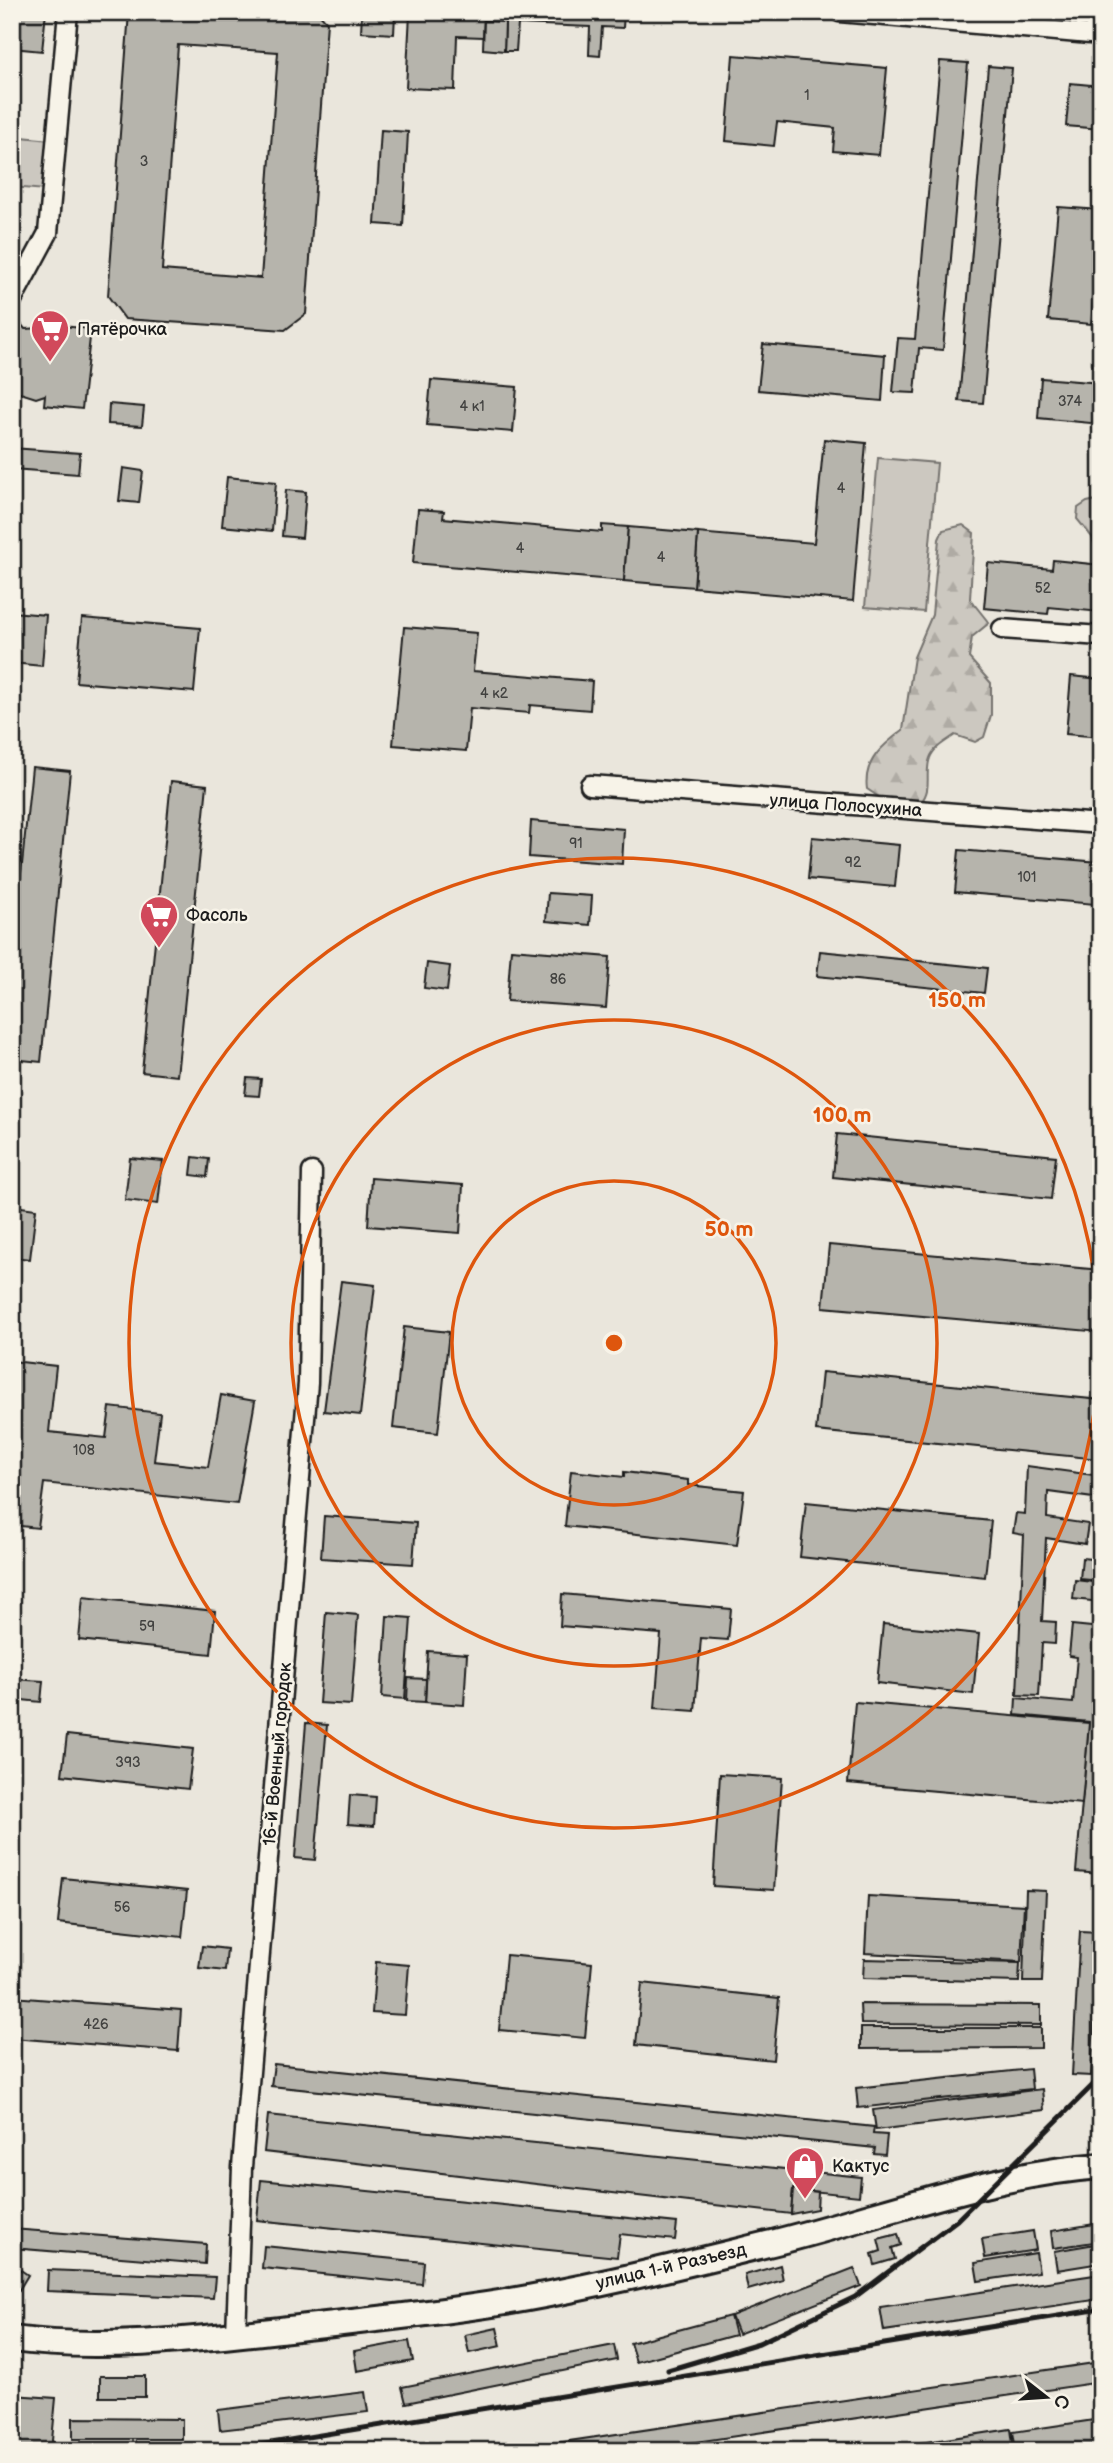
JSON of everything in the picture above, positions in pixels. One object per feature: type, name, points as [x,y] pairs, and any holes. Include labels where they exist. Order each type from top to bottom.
[{"type":"main road","name":"улица 1-й Разъезд","points":[[12,2339],[46,2343],[97,2343],[236,2335],[500,2303],[778,2241],[972,2188],[1076,2168],[1101,2166]]},
{"type":"street","points":[[12,300],[48,233],[68,12]]},
{"type":"street","points":[[839,12],[1101,35]]},
{"type":"street","points":[[1002,629],[1101,636]]},
{"type":"street","name":"улица Полосухина","points":[[590,785],[1101,824]]},
{"type":"street","name":"16-й Военный городок","points":[[236,2335],[242,2167],[307,1383],[312,1172]]},
{"type":"green space","points":[[12,136],[50,140],[45,190],[12,187]]},
{"type":"green space","points":[[878,458],[937,463],[924,612],[865,607]]},
{"type":"green space","points":[[1101,499],[1101,558],[1098,557],[1092,537],[1077,519],[1078,508],[1087,502]]},
{"type":"green space","points":[[963,525],[974,533],[970,599],[989,623],[972,637],[969,658],[991,683],[991,715],[984,737],[975,742],[955,735],[934,751],[928,764],[927,791],[921,802],[885,801],[867,789],[868,770],[882,748],[903,730],[914,657],[932,615],[939,539],[943,530]]},
{"type":"building","points":[[12,12],[46,12],[42,51],[12,48]]},
{"type":"building","points":[[129,12],[318,12],[327,22],[306,314],[285,330],[125,319],[108,296]],"holes":[[[178,45],[278,52],[261,278],[162,270]]]},
{"type":"building","points":[[362,12],[395,14],[394,34],[361,32]]},
{"type":"building","points":[[459,12],[484,12],[483,37],[457,36],[455,90],[406,88],[410,14],[458,17]]},
{"type":"building","points":[[484,12],[624,12],[623,28],[602,27],[600,56],[589,55],[590,27],[518,24],[516,51],[504,51],[505,22],[484,21]]},
{"type":"building","points":[[484,21],[505,22],[504,51],[483,49]]},
{"type":"building","points":[[733,55],[887,68],[879,155],[833,151],[835,128],[777,122],[774,146],[726,141]]},
{"type":"building","points":[[940,61],[968,63],[943,350],[919,348],[915,393],[893,392],[898,338],[915,339]]},
{"type":"building","points":[[988,66],[1012,68],[983,403],[959,401]]},
{"type":"building","points":[[1070,83],[1101,86],[1101,129],[1066,126]]},
{"type":"building","points":[[381,130],[408,132],[403,226],[375,224]]},
{"type":"building","points":[[1058,207],[1101,210],[1091,324],[1048,320]]},
{"type":"building","name":"Пятёрочка","points":[[12,318],[16,318],[25,329],[42,328],[52,333],[53,325],[91,329],[82,409],[44,405],[45,395],[36,398],[17,392],[12,386],[12,340],[16,336],[12,331]]},
{"type":"building","points":[[763,344],[885,355],[882,401],[758,390]]},
{"type":"building","points":[[1041,378],[1101,383],[1101,424],[1038,418]]},
{"type":"building","points":[[431,380],[517,387],[513,432],[427,425]]},
{"type":"building","points":[[109,404],[144,407],[142,426],[108,424]]},
{"type":"building","points":[[824,439],[866,443],[853,601],[694,587],[698,533],[814,543]]},
{"type":"building","points":[[12,448],[80,453],[78,474],[12,469]]},
{"type":"building","points":[[123,468],[143,471],[139,503],[119,501]]},
{"type":"building","points":[[227,477],[276,482],[272,531],[222,526]]},
{"type":"building","points":[[286,490],[306,492],[302,538],[282,536]]},
{"type":"building","points":[[418,509],[444,511],[443,518],[602,532],[602,525],[628,527],[624,581],[413,563]]},
{"type":"building","points":[[628,527],[698,533],[694,587],[624,581]]},
{"type":"building","points":[[1053,560],[1101,565],[1101,612],[1049,607],[1048,614],[984,608],[988,563],[1052,569]]},
{"type":"building","points":[[12,612],[46,615],[42,666],[12,663]]},
{"type":"building","points":[[82,618],[200,628],[194,692],[76,682]]},
{"type":"building","points":[[404,627],[477,633],[473,671],[592,681],[590,710],[530,705],[529,713],[470,708],[466,751],[393,745]]},
{"type":"building","points":[[1071,676],[1101,679],[1101,737],[1066,734]]},
{"type":"building","points":[[32,767],[70,771],[41,1062],[12,1059],[12,961]]},
{"type":"building","points":[[171,781],[207,785],[177,1076],[142,1072]]},
{"type":"building","points":[[531,821],[624,829],[622,864],[529,857]]},
{"type":"building","points":[[812,837],[899,845],[895,887],[808,879]]},
{"type":"building","points":[[959,850],[1099,862],[1095,904],[955,892]]},
{"type":"building","points":[[548,893],[592,896],[590,925],[546,921]]},
{"type":"building","points":[[511,949],[610,957],[606,1008],[507,1001]]},
{"type":"building","points":[[820,951],[987,968],[984,993],[817,976]]},
{"type":"building","points":[[427,963],[450,966],[447,991],[424,988]]},
{"type":"building","points":[[247,1078],[261,1079],[259,1096],[245,1095]]},
{"type":"building","points":[[837,1134],[1056,1156],[1051,1199],[833,1177]]},
{"type":"building","points":[[193,1157],[209,1159],[207,1177],[191,1175]]},
{"type":"building","points":[[130,1158],[163,1161],[158,1204],[125,1200]]},
{"type":"building","points":[[371,1178],[463,1185],[460,1233],[368,1226]]},
{"type":"building","points":[[14,1206],[36,1209],[30,1259],[12,1257]]},
{"type":"building","points":[[829,1245],[1101,1270],[1101,1332],[823,1307]]},
{"type":"building","points":[[341,1281],[375,1285],[360,1415],[324,1411]]},
{"type":"building","points":[[404,1327],[449,1332],[438,1433],[393,1428]]},
{"type":"building","points":[[12,1361],[56,1366],[49,1432],[106,1438],[110,1407],[160,1413],[154,1461],[208,1467],[221,1395],[255,1401],[237,1504],[44,1483],[38,1528],[12,1525]]},
{"type":"building","points":[[822,1372],[1101,1400],[1099,1459],[816,1431]]},
{"type":"building","points":[[1027,1466],[1101,1476],[1101,1499],[1048,1492],[1047,1518],[1088,1524],[1085,1544],[1046,1538],[1042,1621],[1056,1622],[1055,1644],[1042,1643],[1039,1696],[1017,1695],[1024,1535],[1013,1533],[1016,1513],[1025,1514]]},
{"type":"building","points":[[571,1471],[624,1477],[624,1472],[688,1480],[688,1485],[744,1491],[737,1545],[565,1526]]},
{"type":"building","points":[[806,1502],[991,1521],[985,1577],[800,1557]]},
{"type":"building","points":[[324,1516],[416,1523],[413,1564],[321,1558]]},
{"type":"building","points":[[1082,1558],[1101,1560],[1101,1581],[1080,1579]]},
{"type":"building","points":[[1075,1580],[1101,1583],[1101,1602],[1073,1599]]},
{"type":"building","points":[[562,1594],[731,1609],[728,1640],[701,1638],[695,1711],[655,1708],[661,1634],[560,1626]]},
{"type":"building","points":[[83,1597],[215,1611],[211,1654],[79,1640]]},
{"type":"building","points":[[326,1612],[358,1615],[351,1705],[319,1703]]},
{"type":"building","points":[[387,1616],[411,1618],[405,1699],[382,1697]]},
{"type":"building","points":[[883,1624],[979,1634],[973,1694],[877,1683]]},
{"type":"building","points":[[1072,1625],[1101,1628],[1101,1874],[1076,1872],[1089,1722],[1015,1715],[1016,1698],[1073,1703],[1077,1657],[1069,1656]]},
{"type":"building","points":[[428,1651],[467,1654],[464,1705],[425,1702]]},
{"type":"building","points":[[408,1678],[426,1679],[425,1702],[407,1701]]},
{"type":"building","points":[[12,1679],[43,1681],[41,1702],[12,1699]]},
{"type":"building","points":[[855,1702],[1089,1723],[1082,1804],[848,1783]]},
{"type":"building","points":[[306,1723],[327,1725],[315,1860],[295,1858]]},
{"type":"building","points":[[67,1735],[193,1749],[188,1789],[62,1775]]},
{"type":"building","points":[[720,1774],[782,1778],[774,1890],[713,1886]]},
{"type":"building","points":[[350,1795],[376,1797],[374,1826],[348,1824]]},
{"type":"building","points":[[63,1878],[187,1891],[182,1937],[58,1923]]},
{"type":"building","points":[[1026,1890],[1046,1891],[1042,1982],[1023,1982]]},
{"type":"building","points":[[868,1896],[1024,1905],[1021,1962],[865,1953]]},
{"type":"building","points":[[1080,1931],[1099,1932],[1091,2076],[1072,2075]]},
{"type":"building","points":[[202,1946],[227,1949],[225,1971],[199,1968]]},
{"type":"building","points":[[506,1955],[592,1963],[585,2038],[499,2030]]},
{"type":"building","points":[[864,1959],[1020,1963],[1019,1982],[863,1978]]},
{"type":"building","points":[[376,1962],[409,1965],[405,2015],[372,2013]]},
{"type":"building","points":[[642,1983],[779,1998],[773,2060],[636,2045]]},
{"type":"building","points":[[12,1997],[181,2010],[178,2051],[12,2038]]},
{"type":"building","points":[[860,2004],[1041,2005],[1041,2025],[861,2024]]},
{"type":"building","points":[[861,2028],[1041,2028],[1041,2048],[861,2049]]},
{"type":"building","points":[[274,2064],[874,2127],[873,2134],[887,2135],[885,2155],[874,2154],[875,2148],[271,2086]]},
{"type":"building","points":[[1030,2069],[1032,2089],[858,2108],[856,2088]]},
{"type":"building","points":[[1042,2089],[1044,2110],[876,2130],[873,2110]]},
{"type":"building","points":[[268,2115],[861,2177],[859,2196],[793,2189],[791,2214],[264,2152]]},
{"type":"building","points":[[261,2180],[677,2223],[675,2240],[620,2234],[617,2257],[257,2220]]},
{"type":"building","name":"Кактус","points":[[793,2189],[818,2192],[817,2209],[791,2214]]},
{"type":"building","points":[[1101,2223],[1101,2241],[1053,2248],[1051,2231]]},
{"type":"building","points":[[12,2229],[206,2244],[205,2264],[12,2248]]},
{"type":"building","points":[[1033,2231],[1036,2250],[985,2258],[982,2239]]},
{"type":"building","points":[[898,2234],[901,2245],[892,2248],[895,2259],[875,2265],[872,2254],[881,2251],[878,2239]]},
{"type":"building","points":[[1101,2243],[1101,2263],[1057,2270],[1054,2251]]},
{"type":"building","points":[[264,2246],[424,2262],[422,2284],[262,2268]]},
{"type":"building","points":[[1036,2253],[1039,2272],[978,2281],[975,2263]]},
{"type":"building","points":[[12,2264],[28,2275],[19,2290],[12,2284]]},
{"type":"building","points":[[780,2265],[783,2280],[748,2290],[745,2275]]},
{"type":"building","points":[[854,2268],[861,2286],[738,2334],[731,2316]]},
{"type":"building","points":[[48,2270],[215,2277],[213,2298],[47,2291]]},
{"type":"building","points":[[1101,2274],[1101,2299],[884,2331],[880,2307]]},
{"type":"building","points":[[730,2316],[735,2335],[636,2362],[630,2343]]},
{"type":"building","points":[[497,2328],[501,2346],[469,2353],[465,2335]]},
{"type":"building","points":[[409,2341],[413,2361],[357,2371],[354,2351]]},
{"type":"building","points":[[614,2345],[617,2360],[406,2403],[402,2387]]},
{"type":"building","points":[[1101,2362],[1101,2382],[635,2451],[502,2451]]},
{"type":"building","points":[[100,2376],[145,2376],[145,2397],[100,2397]]},
{"type":"building","points":[[365,2392],[368,2412],[220,2430],[218,2410]]},
{"type":"building","points":[[12,2395],[56,2398],[51,2451],[12,2451]]},
{"type":"building","points":[[73,2418],[182,2419],[182,2439],[73,2439]]},
{"type":"building","points":[[1101,2419],[1101,2446],[1066,2451],[1016,2451],[1013,2432]]},
{"type":"building","points":[[1011,2429],[1014,2451],[868,2451]]},
{"type":"railway","points":[[668,2370],[759,2343],[855,2297],[957,2220],[1101,2077]]},
{"type":"railway","points":[[221,2451],[1101,2309]]},
{"type":"place","name":"Пятёрочка","points":[[50,363]]},
{"type":"place","name":"Фасоль","points":[[159,949]]},
{"type":"place","name":"Кактус","points":[[805,2200]]}]
